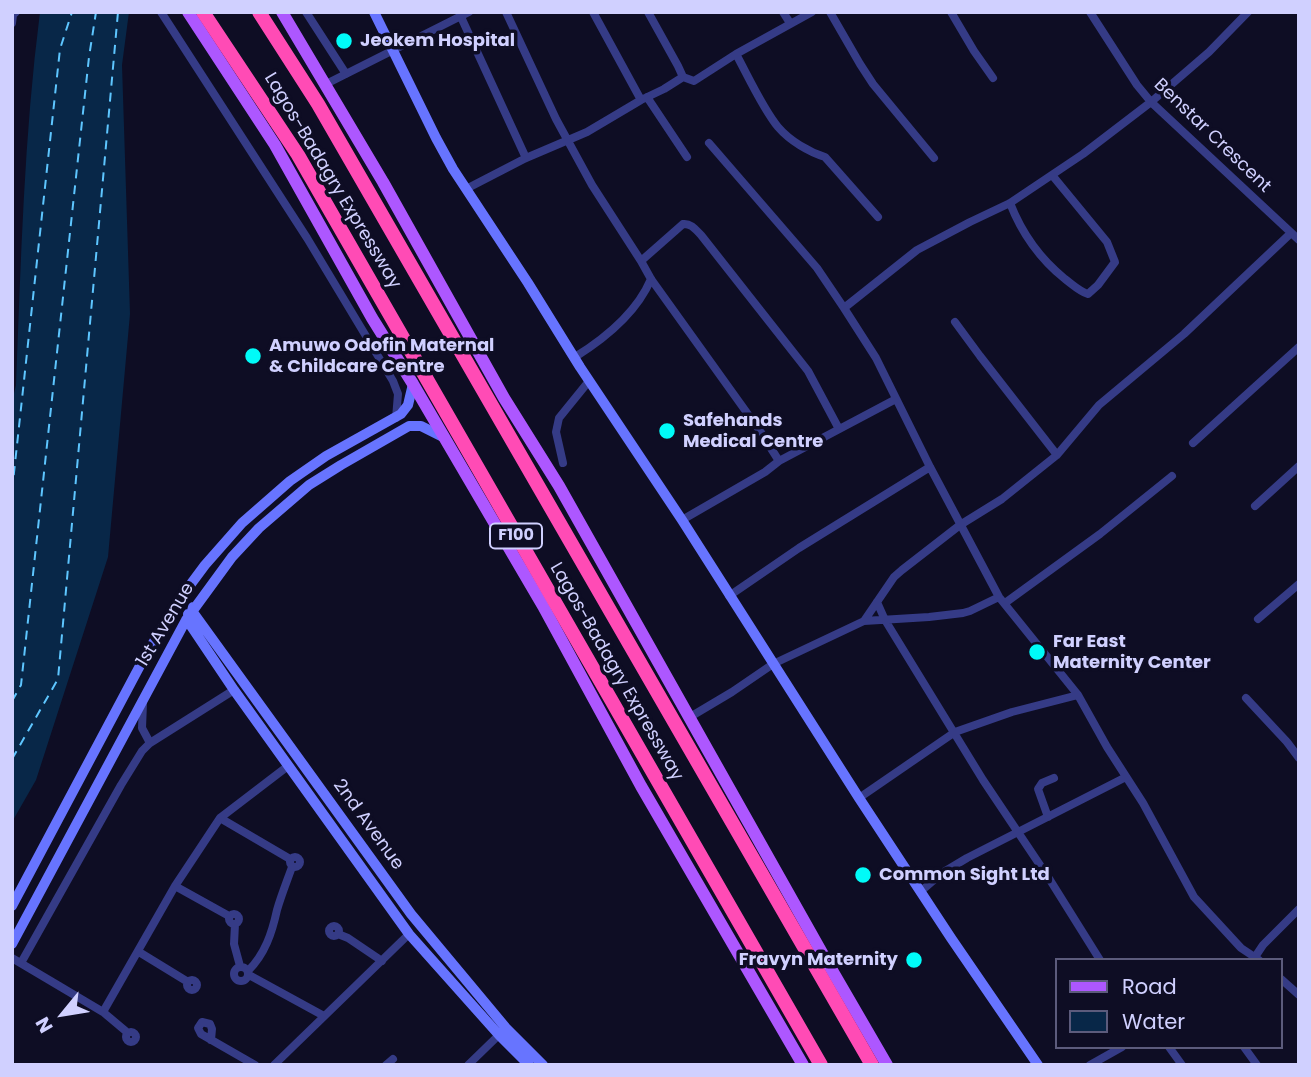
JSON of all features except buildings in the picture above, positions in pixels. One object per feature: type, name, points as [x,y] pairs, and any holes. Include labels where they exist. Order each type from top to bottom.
[{"type":"highway","name":"Lagos-Badagry Expressway","points":[[203,12],[298,155],[821,1065]]},
{"type":"highway","name":"Lagos-Badagry Expressway","points":[[259,12],[318,104],[872,1065]]},
{"type":"main road","name":"Lagos-Badagry Expressway","points":[[188,12],[275,145],[372,318],[542,606],[641,786],[803,1065]]},
{"type":"main road","points":[[282,12],[383,182],[504,398],[559,486],[887,1065]]},
{"type":"main road","points":[[374,12],[436,138],[466,189],[682,520],[859,799],[1038,1065]]},
{"type":"main road","points":[[396,418],[408,405],[413,384]]},
{"type":"main road","name":"1st Avenue","points":[[12,906],[143,660],[178,601],[205,565],[261,504],[306,469],[396,418]]},
{"type":"main road","name":"1st Avenue","points":[[12,944],[191,611],[232,557],[259,528],[320,478],[409,426],[421,426],[445,438]]},
{"type":"main road","name":"2nd Avenue","points":[[178,601],[192,611],[387,882],[529,1065]]},
{"type":"main road","name":"2nd Avenue","points":[[191,611],[189,623],[197,636],[409,934],[502,1032],[543,1065]]},
{"type":"main road","points":[[174,644],[180,636],[197,636]]},
{"type":"street","points":[[12,23],[16,12]]},
{"type":"street","points":[[162,12],[307,238],[393,381],[398,394],[396,418]]},
{"type":"street","points":[[306,12],[346,74]]},
{"type":"street","points":[[506,12],[555,119],[592,185],[651,279],[779,461]]},
{"type":"street","points":[[593,12],[644,98],[687,157]]},
{"type":"street","points":[[648,12],[683,77],[694,81],[736,54],[812,12]]},
{"type":"street","points":[[783,12],[790,23]]},
{"type":"street","points":[[830,12],[873,83],[934,158]]},
{"type":"street","points":[[951,12],[993,78]]},
{"type":"street","name":"Benstar Crescent","points":[[1090,12],[1151,102],[1299,240]]},
{"type":"street","points":[[844,308],[917,250],[1010,203],[1083,154],[1151,102],[1209,52],[1248,12]]},
{"type":"street","points":[[326,84],[465,14],[526,158]]},
{"type":"street","points":[[736,54],[779,128],[814,154],[825,157],[878,217]]},
{"type":"street","points":[[466,189],[526,158],[587,132],[683,77]]},
{"type":"street","points":[[709,143],[817,268],[844,308],[876,358],[960,525],[1002,600],[1078,695],[1143,803],[1194,897],[1254,958]]},
{"type":"street","points":[[1010,203],[1016,220],[1037,252],[1054,270],[1088,294],[1115,262],[1107,242],[1052,175]]},
{"type":"street","points":[[641,261],[682,224],[691,226],[727,267],[808,371],[839,429]]},
{"type":"street","points":[[864,621],[894,577],[960,525],[1002,499],[1057,455],[1099,405],[1184,334],[1291,233]]},
{"type":"street","points":[[575,357],[598,342],[623,318],[647,289],[651,279]]},
{"type":"street","points":[[955,322],[1057,455]]},
{"type":"street","points":[[1193,443],[1299,347]]},
{"type":"street","points":[[564,463],[556,432],[559,418],[589,381]]},
{"type":"street","points":[[682,520],[765,472],[779,461],[896,399]]},
{"type":"street","points":[[1255,506],[1299,466]]},
{"type":"street","points":[[729,596],[799,548],[930,467]]},
{"type":"street","points":[[690,717],[773,664],[864,621],[963,613],[1002,600],[1100,534],[1171,476]]},
{"type":"street","points":[[1258,619],[1299,584]]},
{"type":"street","points":[[877,602],[983,780],[1099,958]]},
{"type":"street","points":[[21,963],[142,751],[150,743],[234,690]]},
{"type":"street","points":[[859,799],[955,732],[1012,712],[1078,695]]},
{"type":"street","points":[[144,698],[142,728],[150,743]]},
{"type":"street","points":[[1246,698],[1299,758]]},
{"type":"street","points":[[103,1012],[175,886],[220,818],[288,766]]},
{"type":"street","points":[[920,892],[942,873],[967,858],[1126,777]]},
{"type":"street","points":[[1048,817],[1038,789],[1042,783],[1054,778]]},
{"type":"street","points":[[220,818],[291,863],[275,924],[259,960],[246,971]]},
{"type":"street","points":[[175,886],[229,916],[229,920],[235,925],[234,944],[246,971],[324,1016]]},
{"type":"street","points":[[1256,958],[1263,945],[1299,909]]},
{"type":"street","points":[[338,934],[382,961]]},
{"type":"street","points":[[274,1065],[409,934]]},
{"type":"street","points":[[139,952],[188,982]]},
{"type":"street","points":[[12,958],[103,1012],[128,1033]]},
{"type":"street","points":[[1283,981],[1299,995]]},
{"type":"street","points":[[468,1065],[502,1032]]},
{"type":"street","points":[[211,1040],[255,1065]]},
{"type":"street","points":[[1090,1065],[1118,1049]]},
{"type":"street","points":[[1170,1049],[1182,1065]]},
{"type":"street","points":[[1245,1049],[1257,1065]]},
{"type":"street","points":[[386,1065],[393,1059]]},
{"type":"water","points":[[40,12],[129,12],[122,65],[130,314],[108,557],[36,780],[12,822],[12,402],[16,385],[27,152]]},
{"type":"ferry route","points":[[12,491],[60,49],[72,12]]},
{"type":"ferry route","points":[[12,701],[21,685],[96,12]]},
{"type":"ferry route","points":[[12,759],[58,679],[118,12]]},
{"type":"place","name":"Jeokem Hospital","points":[[344,41]]},
{"type":"place","name":"Amuwo Odofin Maternal & Childcare Centre","points":[[253,356]]},
{"type":"place","name":"Safehands Medical Centre","points":[[667,431]]},
{"type":"place","name":"Far East Maternity Center","points":[[1037,652]]},
{"type":"place","name":"Common Sight Ltd","points":[[863,875]]},
{"type":"place","name":"Fravyn Maternity","points":[[914,960]]}]
